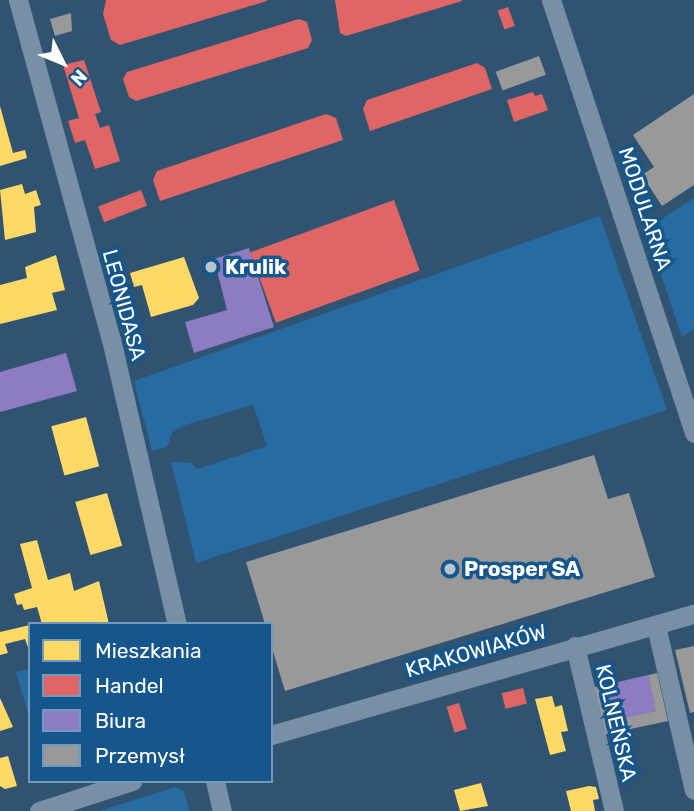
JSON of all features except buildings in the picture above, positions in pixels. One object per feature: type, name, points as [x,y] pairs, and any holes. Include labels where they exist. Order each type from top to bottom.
[{"type":"street","name":"LEONIDASA","points":[[18,0],[111,339],[177,622]]},
{"type":"street","name":"MODULARNA","points":[[551,0],[694,433]]},
{"type":"street","name":"KRAKOWIAKÓW","points":[[273,734],[694,614]]},
{"type":"street","points":[[656,626],[694,790]]},
{"type":"street","name":"KOLNEŃSKA","points":[[575,646],[614,811]]},
{"type":"street","points":[[39,811],[126,783]]},
{"type":"street","points":[[215,783],[222,811]]},
{"type":"shaded area","points":[[694,198],[694,329],[682,337],[646,229]]},
{"type":"shaded area","points":[[600,216],[667,410],[196,563],[171,462],[191,463],[198,469],[267,446],[253,405],[182,426],[172,433],[167,447],[152,451],[134,381]]},
{"type":"shaded area","points":[[28,669],[28,713],[16,672]]},
{"type":"shaded area","points":[[176,787],[184,791],[189,811],[99,811]]},
{"type":"place","name":"Krulik","points":[[211,267]]},
{"type":"place","name":"Prosper SA","points":[[450,569]]}]
